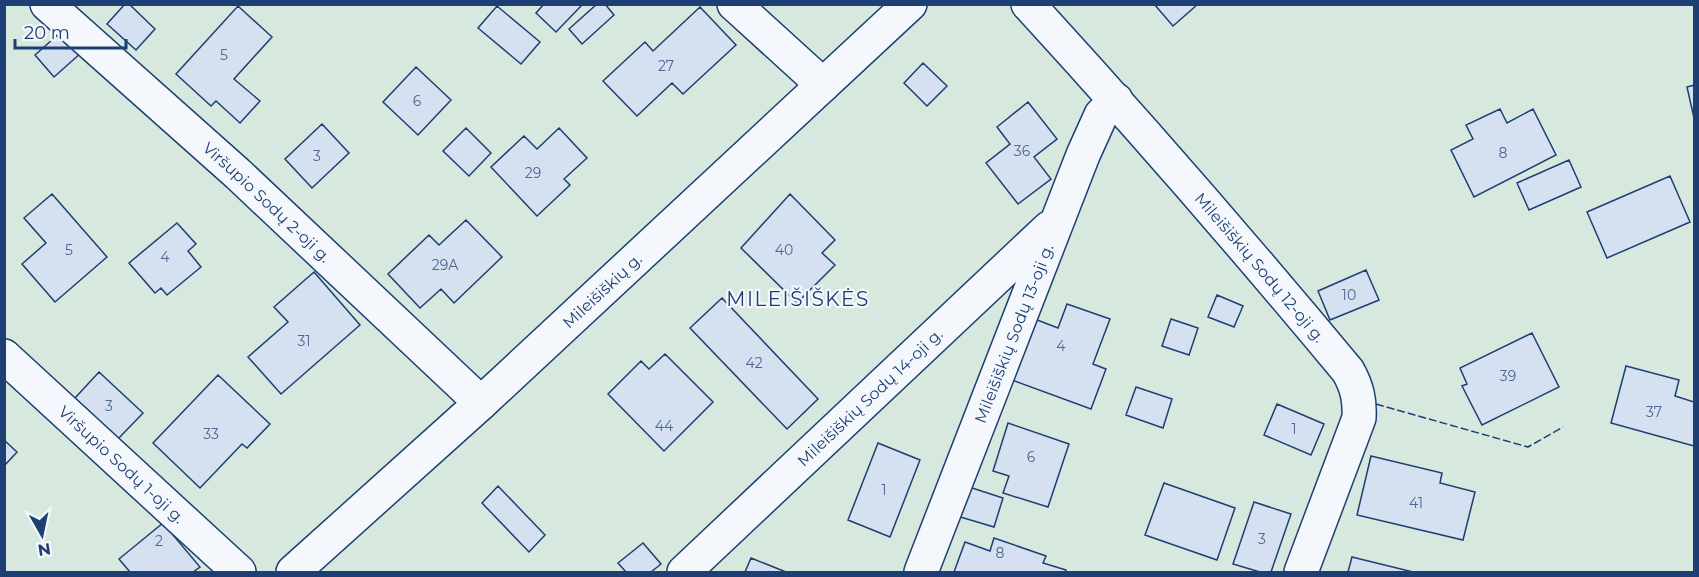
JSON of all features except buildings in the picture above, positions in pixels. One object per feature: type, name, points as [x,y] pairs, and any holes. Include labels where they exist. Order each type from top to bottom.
[{"type":"street","points":[[734,4],[824,85]]},
{"type":"street","name":"Mileišiškių g.","points":[[293,573],[481,403],[910,4]]},
{"type":"street","name":"Mileišiškių Sodų 12-oji g.","points":[[1028,4],[1116,100],[1275,284],[1348,371],[1356,386],[1360,403],[1359,418],[1301,573]]},
{"type":"street","name":"Viršupio Sodų 2-oji g.","points":[[50,6],[238,174],[481,403]]},
{"type":"street","name":"Mileišiškių Sodų 13-oji g.","points":[[921,573],[1055,222],[1101,115],[1116,100]]},
{"type":"street","name":"Mileišiškių Sodų 14-oji g.","points":[[684,573],[1055,222]]},
{"type":"street","name":"Viršupio Sodų 1-oji g.","points":[[4,356],[239,573]]},
{"type":"shaded area","points":[[5,5],[1694,5],[1694,572],[5,572]]},
{"type":"fence","points":[[1376,404],[1528,447],[1563,427]]},
{"type":"district","name":"MILEIŠIŠKĖS","points":[[798,299]]}]
